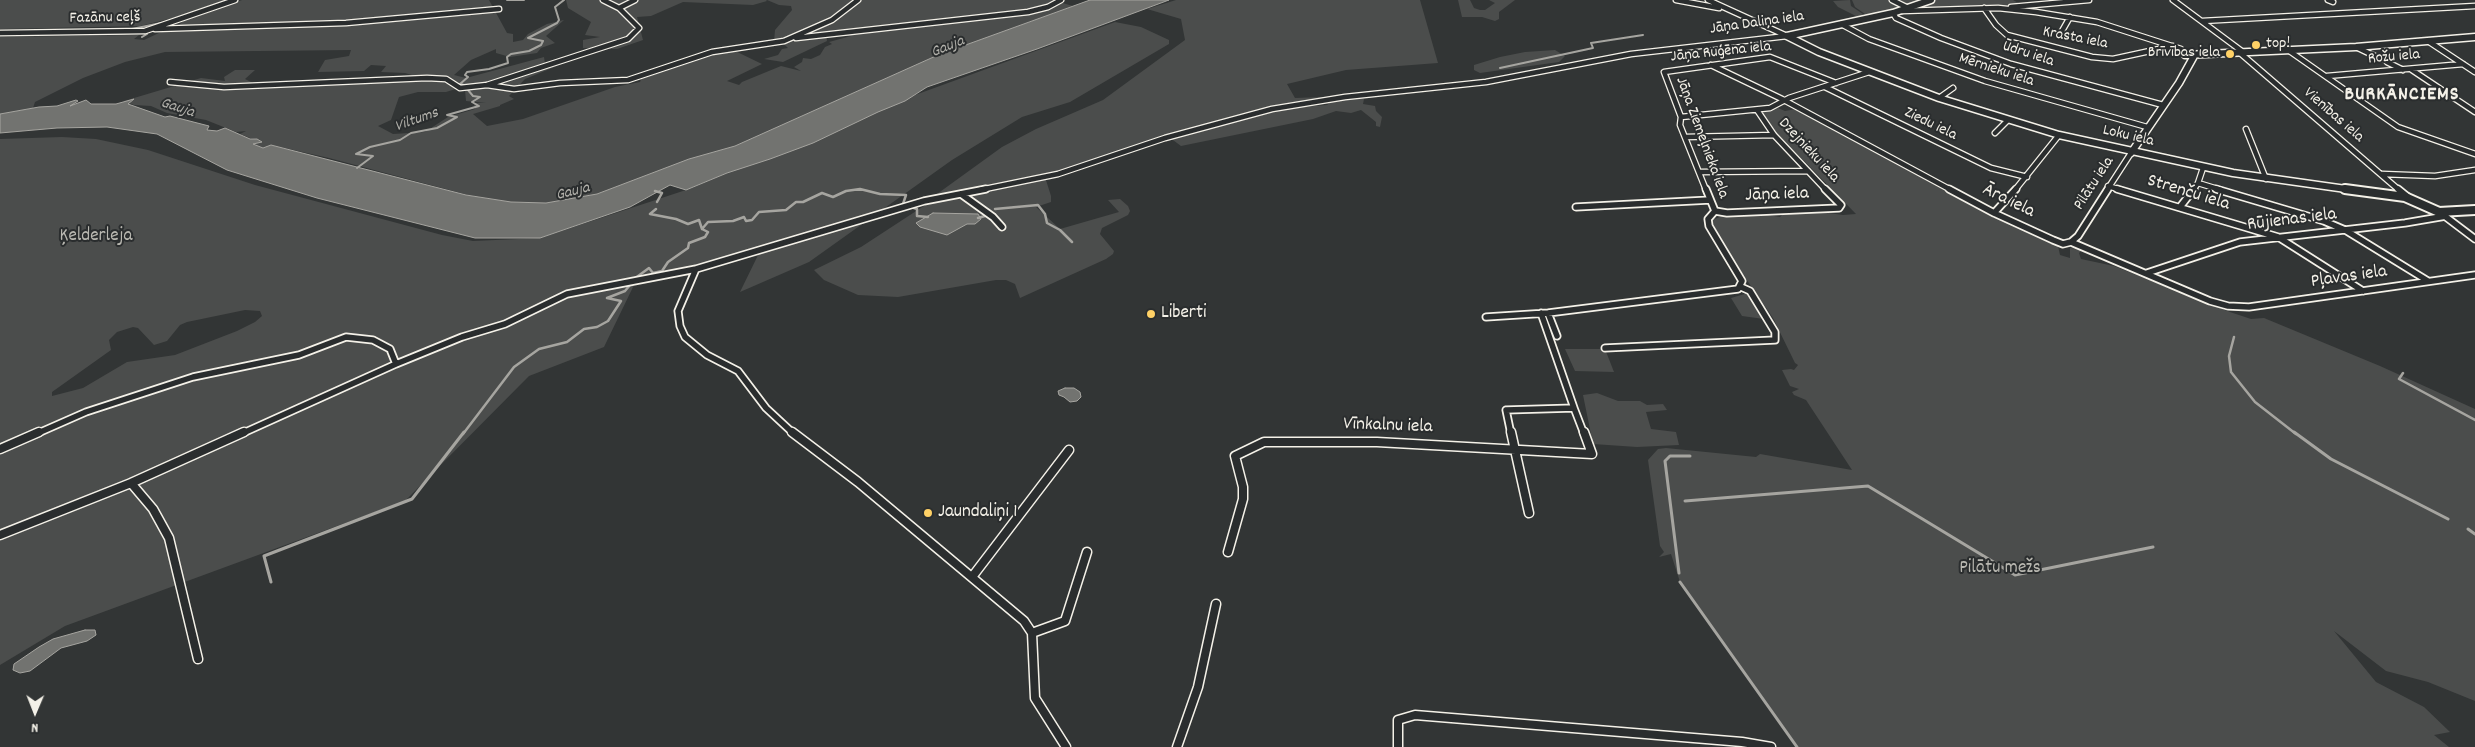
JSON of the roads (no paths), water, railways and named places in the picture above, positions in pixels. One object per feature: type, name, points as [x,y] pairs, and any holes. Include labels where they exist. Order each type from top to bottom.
[{"type":"street","name":"Fazānu ceļš","points":[[0,33],[118,32],[155,29],[235,0]]},
{"type":"street","points":[[170,82],[224,87],[427,78],[446,79],[453,82],[455,87],[472,88],[628,39],[639,28],[619,8],[603,0]]},
{"type":"street","points":[[619,8],[635,0]]},
{"type":"street","points":[[486,85],[514,90],[560,83],[628,80],[665,66],[712,52],[768,45],[790,38],[832,20],[858,0]]},
{"type":"street","points":[[790,38],[1028,12],[1048,7],[1061,0]]},
{"type":"street","points":[[1676,0],[1730,10]]},
{"type":"street","points":[[1688,0],[1696,4]]},
{"type":"street","points":[[1708,0],[1787,36]]},
{"type":"street","points":[[1892,0],[1908,8]]},
{"type":"street","name":"Jāņa Daliņa iela","points":[[0,536],[131,483],[396,364],[462,337],[505,324],[567,294],[696,270],[818,231],[924,201],[1058,174],[1165,138],[1272,109],[1345,97],[1486,82],[1643,52],[1787,36],[1901,11],[1931,0]]},
{"type":"street","points":[[2008,9],[2024,5],[2089,0]]},
{"type":"street","name":"Vienības iela","points":[[2173,0],[2241,52],[2410,199]]},
{"type":"street","points":[[2328,0],[2333,2]]},
{"type":"street","points":[[2024,5],[2036,12]]},
{"type":"street","points":[[2202,21],[2475,6]]},
{"type":"street","points":[[1901,11],[1984,8],[2036,12],[2070,17],[2127,30],[2174,46],[2183,52],[2196,54],[2356,47],[2473,38]]},
{"type":"street","name":"Krasta iela","points":[[1984,8],[2000,30],[2007,35],[2092,57],[2104,59],[2123,58],[2174,46]]},
{"type":"street","points":[[155,29],[346,22],[499,9]]},
{"type":"street","name":"Ūdru iela","points":[[1893,13],[1896,18],[1940,38],[2012,64],[2162,105]]},
{"type":"street","points":[[2062,31],[2070,17]]},
{"type":"street","name":"Mērnieku iela","points":[[1842,24],[1869,39],[1985,81],[2148,127]]},
{"type":"street","name":"Loku iela","points":[[1787,36],[1819,52],[1939,98],[2060,135],[2204,168],[2266,179],[2410,199],[2442,214],[2475,210]]},
{"type":"street","points":[[2428,41],[2475,72]]},
{"type":"street","points":[[2356,47],[2381,59]]},
{"type":"street","points":[[2288,50],[2398,127],[2475,154]]},
{"type":"street","points":[[2183,52],[2190,64],[2196,54]]},
{"type":"street","name":"Jāņa Ruģēna iela","points":[[1664,72],[1776,58],[1836,83]]},
{"type":"street","points":[[2387,62],[2404,70]]},
{"type":"street","name":"Pilātu iela","points":[[2071,242],[2078,236],[2108,186],[2190,64]]},
{"type":"street","name":"Rožu iela","points":[[2327,76],[2463,64]]},
{"type":"street","name":"Āra iela","points":[[1711,65],[1785,101],[1994,213],[2063,244],[2071,242],[2210,301],[2228,306]]},
{"type":"street","points":[[2412,70],[2475,112]]},
{"type":"street","name":"Jāņa Ziemeļnieka iela","points":[[1664,72],[1681,117],[1680,125],[1715,211]]},
{"type":"street","points":[[1681,117],[1757,110],[1778,105],[1869,72]]},
{"type":"street","name":"Ziedu iela","points":[[1825,87],[1991,168],[2027,178]]},
{"type":"street","points":[[1939,98],[1952,88]]},
{"type":"street","name":"Dzejnieku iela","points":[[1757,110],[1774,135],[1841,205],[1840,208]]},
{"type":"street","points":[[1995,132],[2008,120]]},
{"type":"street","points":[[2246,129],[2266,179]]},
{"type":"street","points":[[1685,137],[1774,135]]},
{"type":"street","points":[[1994,213],[2027,178],[2060,135]]},
{"type":"street","points":[[2180,207],[2198,183],[2204,168]]},
{"type":"street","points":[[2381,174],[2435,176],[2475,170]]},
{"type":"street","points":[[1699,172],[1808,171]]},
{"type":"street","points":[[2198,183],[2324,221],[2345,230],[2428,281]]},
{"type":"street","name":"Strenču iela","points":[[2108,186],[2278,237],[2363,291]]},
{"type":"street","points":[[961,194],[994,217],[1002,227]]},
{"type":"street","points":[[1576,207],[1710,200]]},
{"type":"street","name":"Jāņa iela","points":[[1715,211],[1782,212],[1840,208]]},
{"type":"street","points":[[1715,211],[1708,218],[1709,226],[1738,274],[1741,287]]},
{"type":"street","points":[[2442,214],[2475,239]]},
{"type":"street","name":"Rūjienas iela","points":[[2147,273],[2232,245],[2278,237],[2345,230],[2442,214]]},
{"type":"street","points":[[696,270],[678,311],[680,326],[685,337],[707,355],[738,371],[748,388],[793,433],[858,482],[1024,621],[1032,633],[1035,698],[1066,747]]},
{"type":"street","name":"Pļavas iela","points":[[2228,306],[2248,307],[2475,275]]},
{"type":"street","points":[[1486,317],[1545,313],[1725,292],[1741,287],[1750,291],[1774,332],[1775,340],[1769,342],[1605,348]]},
{"type":"street","points":[[1545,313],[1557,336]]},
{"type":"street","points":[[1529,513],[1506,410],[1508,408],[1574,408],[1545,313]]},
{"type":"street","points":[[0,448],[86,412],[193,377],[299,355],[346,337],[373,340],[390,349],[396,364]]},
{"type":"street","name":"Vīnkalnu iela","points":[[1228,552],[1243,499],[1243,488],[1235,456],[1264,442],[1377,442],[1513,448],[1592,454],[1574,408]]},
{"type":"street","points":[[972,577],[1069,450]]},
{"type":"street","points":[[131,483],[153,509],[169,538],[198,660]]},
{"type":"street","points":[[1032,633],[1065,621],[1087,552]]},
{"type":"street","points":[[1177,747],[1198,687],[1216,604]]},
{"type":"street","points":[[1398,747],[1398,720],[1415,715],[1742,742],[1771,747]]},
{"type":"waterway","name":"Viltums","points":[[507,0],[524,0]]},
{"type":"waterway","name":"Viltums","points":[[357,168],[373,156],[356,154],[370,147],[400,140],[411,133],[437,128],[457,117],[447,115],[479,106],[472,102],[480,97],[473,96],[468,90],[468,86],[460,84],[468,77],[465,75],[467,72],[489,69],[508,63],[507,57],[511,54],[529,51],[541,45],[543,41],[528,38],[557,23],[559,20],[555,7],[564,0]]},
{"type":"waterway","points":[[132,29],[161,23]]},
{"type":"waterway","points":[[103,34],[132,33]]},
{"type":"waterway","points":[[142,37],[147,34],[143,33]]},
{"type":"waterway","points":[[1500,68],[1593,48],[1591,43],[1643,35]]},
{"type":"waterway","points":[[702,229],[708,222],[733,221],[744,217],[746,221],[752,220],[759,212],[786,210],[796,202],[803,202],[822,193],[833,197],[846,191],[860,189],[880,194],[906,195],[903,204],[905,205]]},
{"type":"waterway","points":[[854,190],[863,190]]},
{"type":"waterway","points":[[655,191],[662,193],[657,202]]},
{"type":"waterway","points":[[995,209],[1038,205],[1045,214],[1047,223],[1060,230],[1072,242]]},
{"type":"waterway","points":[[911,207],[917,209],[917,216],[928,217]]},
{"type":"waterway","points":[[656,209],[650,214],[676,219],[688,224],[699,220],[702,229]]},
{"type":"waterway","points":[[978,218],[985,216]]},
{"type":"waterway","points":[[634,279],[649,268],[653,273],[662,271],[668,262],[688,248],[689,243],[705,237],[708,232],[702,229]]},
{"type":"waterway","points":[[463,434],[514,367],[539,349],[567,342],[584,329],[597,327],[608,321],[621,301],[607,298],[625,291],[630,285]]},
{"type":"waterway","points":[[2234,337],[2229,356],[2231,372],[2255,402],[2296,434]]},
{"type":"waterway","points":[[2403,373],[2399,379],[2475,420]]},
{"type":"waterway","points":[[271,582],[264,556],[412,499],[464,432]]},
{"type":"waterway","points":[[2294,432],[2331,459],[2448,519]]},
{"type":"waterway","points":[[1679,573],[1665,461],[1670,456],[1690,456]]},
{"type":"waterway","points":[[1685,501],[1868,486],[2015,575],[2153,547]]},
{"type":"waterway","points":[[2468,529],[2475,534]]},
{"type":"waterway","points":[[1680,582],[1797,747]]},
{"type":"place","name":"top!","points":[[2256,45]]},
{"type":"place","name":"Brīvības iela","points":[[2230,54]]},
{"type":"place","name":"Liberti","points":[[1151,314]]},
{"type":"place","name":"Jaundaliņi 1","points":[[928,513]]},
{"type":"district","name":"BURKĀNCIEMS","points":[[2402,96]]},
{"type":"water label","name":"Gauja","points":[[948,48]]},
{"type":"water label","name":"Gauja","points":[[177,109]]},
{"type":"water label","name":"Gauja","points":[[573,193]]},
{"type":"park label","name":"Ķelderleja","points":[[96,237]]},
{"type":"park label","name":"Pilātu mežs","points":[[2000,569]]}]
